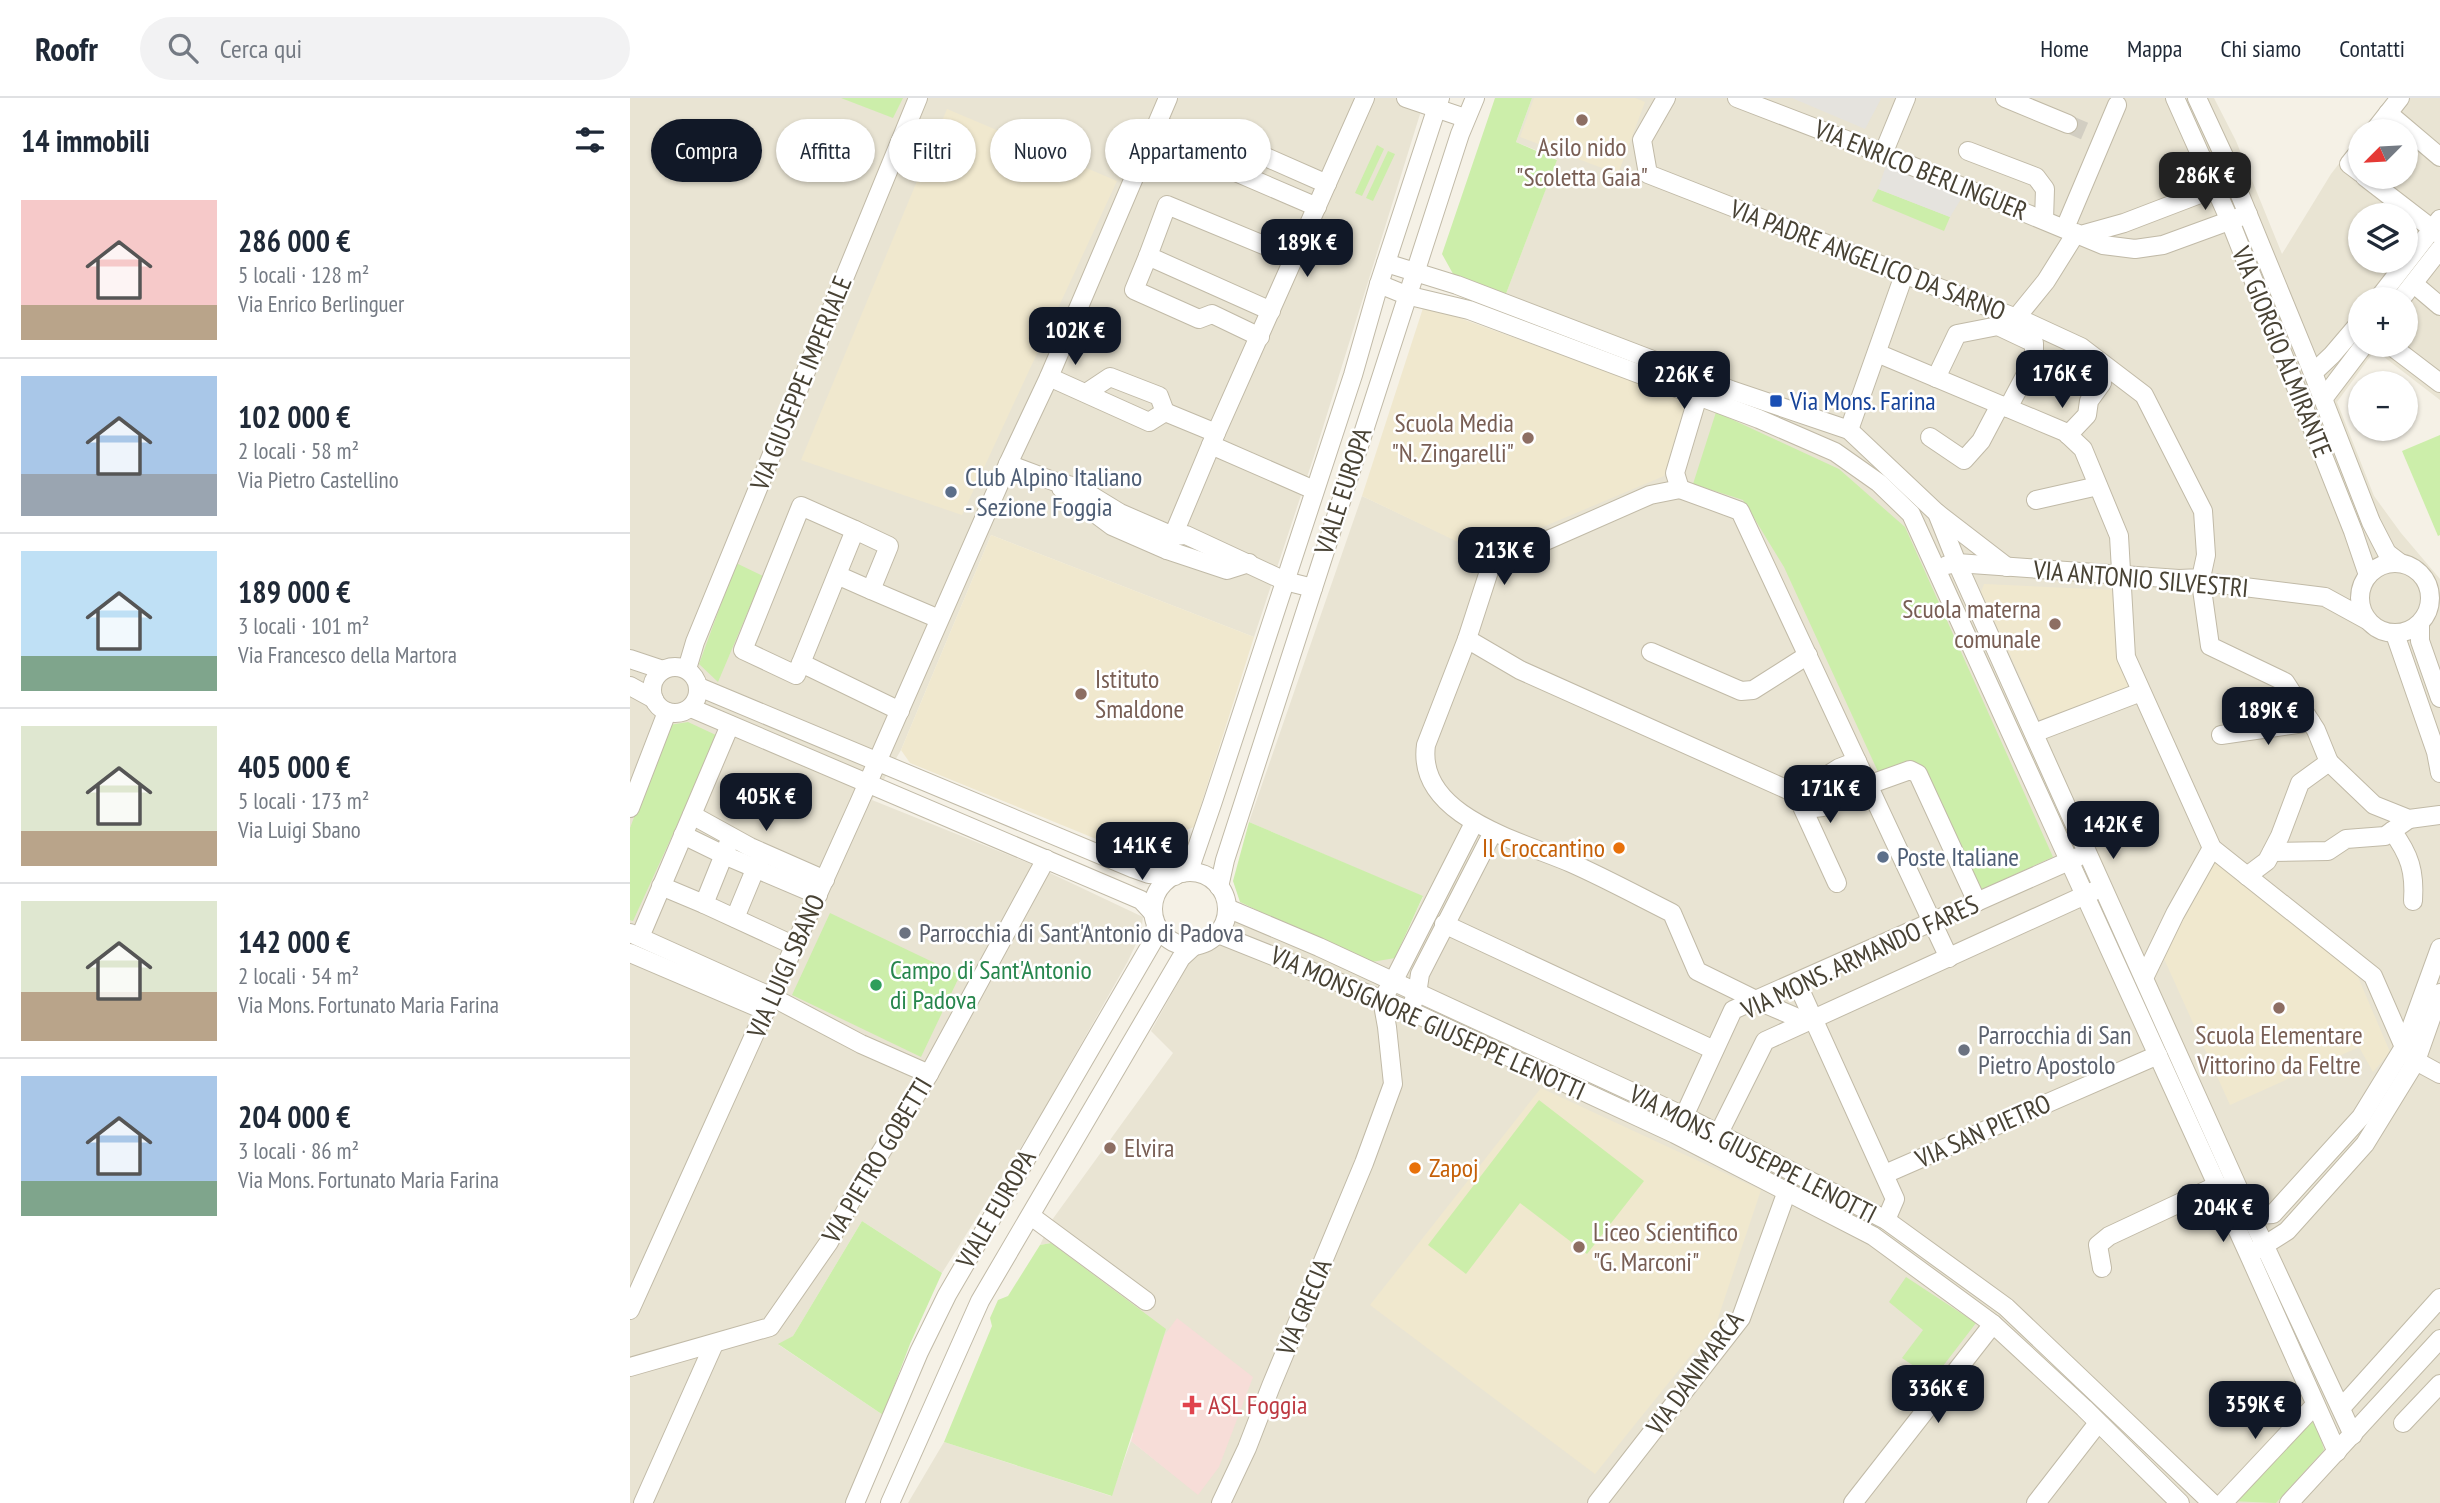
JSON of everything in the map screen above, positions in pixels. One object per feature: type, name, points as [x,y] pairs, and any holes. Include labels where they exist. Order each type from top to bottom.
[{"type":"street","name":"VIA GIUSEPPE IMPERIALE","points":[[687,669],[695,642],[919,98]]},
{"type":"street","name":"VIA LUIGI SBANO","points":[[1159,119],[1168,98]]},
{"type":"street","points":[[1170,543],[1365,98]]},
{"type":"street","points":[[1406,98],[1439,103],[1465,118]]},
{"type":"street","name":"VIALE EUROPA","points":[[1219,887],[1225,860],[1406,295],[1465,118],[1475,98]]},
{"type":"street","name":"VIA PADRE ANGELICO DA SARNO","points":[[1666,98],[1642,140],[1648,174],[2016,318],[2081,347],[2144,395],[2203,511],[2206,555],[2202,578],[2179,579]]},
{"type":"street","name":"VIA ENRICO BERLINGUER","points":[[1737,98],[1883,154],[2103,245],[2135,249],[2163,245],[2248,214]]},
{"type":"street","points":[[1883,154],[1906,98]]},
{"type":"street","points":[[2005,98],[2068,124]]},
{"type":"street","name":"VIA GIORGIO ALMIRANTE","points":[[2175,98],[2230,221],[2353,531],[2364,581]]},
{"type":"street","name":"VIA GIORGIO ALMIRANTE","points":[[2197,98],[2248,214],[2371,522],[2387,553],[2400,563]]},
{"type":"street","points":[[2383,119],[2400,98]]},
{"type":"street","name":"VIALE EUROPA","points":[[1178,875],[1191,865],[1353,375],[1378,284],[1439,103]]},
{"type":"street","points":[[2016,318],[2046,281],[2074,232],[2095,136],[2117,105]]},
{"type":"street","points":[[2388,113],[2440,157]]},
{"type":"street","points":[[1968,151],[2036,177],[2045,189],[2045,220]]},
{"type":"street","points":[[1271,160],[1327,184]]},
{"type":"street","points":[[2074,232],[2124,223],[2234,181]]},
{"type":"street","name":"VIA LUIGI SBANO","points":[[630,1310],[636,1278],[769,1004],[1049,377],[1132,182]]},
{"type":"street","points":[[1260,182],[1317,207]]},
{"type":"street","points":[[2382,189],[2437,228],[2388,287]]},
{"type":"street","points":[[1260,337],[1212,314],[1199,319],[1134,290],[1167,205],[1295,258]]},
{"type":"street","points":[[2411,287],[2440,249]]},
{"type":"street","points":[[1148,256],[1271,311]]},
{"type":"street","points":[[1386,263],[1457,285],[1706,390],[1835,452],[1879,483],[1911,514],[2232,1217],[2257,1250],[2342,1407],[2353,1435]]},
{"type":"street","points":[[1849,430],[1904,275]]},
{"type":"street","points":[[1378,284],[1406,295],[1469,310],[1706,390],[1849,430],[1937,513],[2007,567]]},
{"type":"street","points":[[2414,284],[2440,306]]},
{"type":"street","points":[[1930,437],[1964,460],[1981,441],[2034,359],[2034,343],[1998,326],[1957,334],[1936,378]]},
{"type":"street","points":[[2313,373],[2348,336]]},
{"type":"street","points":[[1878,353],[2068,435],[2083,449],[2119,536],[2126,657],[2212,848],[2373,976],[2404,1047],[2416,1062],[2440,1074]]},
{"type":"street","points":[[2323,399],[2355,357]]},
{"type":"street","points":[[2406,357],[2440,383]]},
{"type":"street","points":[[1049,377],[1149,422],[1165,412]]},
{"type":"street","points":[[1086,393],[1110,377],[1159,397],[1165,412],[1314,490]]},
{"type":"street","points":[[2068,435],[2087,415],[2089,401],[2102,383]]},
{"type":"street","points":[[1680,489],[1675,473],[1706,390]]},
{"type":"street","points":[[1008,464],[1079,488],[1170,543]]},
{"type":"street","points":[[2036,500],[2098,486]]},
{"type":"street","points":[[1809,1020],[1756,1000],[1697,971],[1672,913],[1571,863],[1474,823],[1429,780],[1424,758],[1426,744],[1467,639],[1491,565],[1650,495],[1680,489],[1740,511],[1949,958]]},
{"type":"street","points":[[855,530],[796,675],[743,649],[802,506],[889,545],[871,590]]},
{"type":"street","points":[[1937,513],[1957,563],[2251,1216],[2257,1250],[2315,1405],[2337,1452]]},
{"type":"street","points":[[1170,543],[1186,535],[1285,581],[1312,588]]},
{"type":"street","name":"VIA ANTONIO SILVESTRI","points":[[1936,568],[1957,563],[2179,579],[2325,597],[2367,620]]},
{"type":"street","points":[[2427,621],[2407,632],[2395,634],[2381,631],[2367,620],[2360,606],[2364,581],[2378,567],[2387,563],[2400,563],[2417,570],[2425,580],[2435,596],[2428,610],[2427,621],[2420,641],[2440,698]]},
{"type":"street","points":[[837,575],[939,619]]},
{"type":"street","name":"VIA ANTONIO SILVESTRI","points":[[2325,597],[2364,581]]},
{"type":"street","points":[[2201,582],[2210,646],[2285,682],[2311,722],[2329,762],[2374,806],[2409,819],[2440,815]]},
{"type":"street","points":[[2395,634],[2436,752],[2440,773]]},
{"type":"street","points":[[1467,639],[1520,670],[1797,794],[1814,807],[1823,807],[1868,785],[1910,770],[1918,774],[1977,902]]},
{"type":"street","points":[[1650,652],[1741,691],[1753,690],[1808,655]]},
{"type":"street","points":[[630,659],[663,670]]},
{"type":"street","points":[[801,663],[900,711]]},
{"type":"street","points":[[630,685],[660,705],[684,712],[696,701],[699,687],[687,669],[677,666],[663,670],[653,682],[660,705],[630,808]]},
{"type":"street","points":[[691,708],[1141,900],[1164,936],[1177,944],[1194,946],[1206,943],[1218,934],[1224,923],[1227,908],[1219,887],[1203,875],[1149,874],[1132,868],[699,687]]},
{"type":"street","points":[[2034,733],[2141,692]]},
{"type":"street","points":[[2221,735],[2311,722]]},
{"type":"street","points":[[730,725],[662,886],[635,935],[769,1004]]},
{"type":"street","points":[[1797,794],[1839,768],[1857,761]]},
{"type":"street","points":[[2247,876],[2267,861],[2300,783],[2329,762]]},
{"type":"street","points":[[1797,794],[1837,883]]},
{"type":"street","points":[[692,815],[731,837],[758,860]]},
{"type":"street","points":[[2272,852],[2328,851],[2346,839],[2385,836],[2409,819]]},
{"type":"street","points":[[1382,999],[1474,823]]},
{"type":"street","points":[[2392,831],[2403,845],[2414,877],[2413,901]]},
{"type":"street","points":[[1409,1010],[1417,993],[1420,974],[1493,832]]},
{"type":"street","points":[[683,835],[724,855],[758,860],[821,888]]},
{"type":"street","points":[[704,904],[731,837]]},
{"type":"street","points":[[2144,978],[2175,914],[2212,848]]},
{"type":"street","name":"VIA MONS. ARMANDO FARES","points":[[1675,1134],[1733,1010],[2088,853]]},
{"type":"street","name":"VIA PIETRO GOBETTI","points":[[630,1367],[770,1327],[829,1242],[929,1074],[1046,859]]},
{"type":"street","points":[[735,918],[758,860]]},
{"type":"street","points":[[1154,919],[1155,897],[1163,884],[1178,875]]},
{"type":"street","points":[[662,886],[795,946]]},
{"type":"street","name":"VIA MONS. ARMANDO FARES","points":[[1710,1152],[1765,1041],[2104,886]]},
{"type":"street","points":[[1430,906],[1447,920],[1714,1051]]},
{"type":"street","name":"VIA MONS. GIUSEPPE LENOTTI","points":[[1227,908],[1684,1116],[1886,1220],[2006,1307],[2212,1503]]},
{"type":"street","name":"VIALE EUROPA","points":[[855,1503],[919,1352],[947,1295],[1153,941],[1154,919]]},
{"type":"street","name":"VIA MONSIGNORE GIUSEPPE LENOTTI","points":[[1218,934],[1409,1010],[1675,1134],[1872,1236],[1993,1324],[2180,1503]]},
{"type":"street","name":"VIALE EUROPA","points":[[890,1503],[980,1301],[1181,958],[1194,946]]},
{"type":"street","points":[[2232,1217],[2273,1214],[2361,1117],[2404,1047],[2440,948]]},
{"type":"street","points":[[630,953],[769,1004],[929,1074]]},
{"type":"street","points":[[1797,983],[1809,1020],[1895,1199],[1886,1220]]},
{"type":"street","points":[[2257,1250],[2287,1231],[2365,1144],[2416,1062],[2440,993]]},
{"type":"street","name":"VIA GRECIA","points":[[1227,1501],[1364,1163],[1393,1083],[1382,999]]},
{"type":"street","name":"VIA SAN PIETRO","points":[[1885,1174],[2158,1055]]},
{"type":"street","points":[[2102,1268],[2098,1245],[2109,1236],[2218,1185]]},
{"type":"street","name":"VIA DANIMARCA","points":[[1597,1503],[1741,1318],[1787,1191]]},
{"type":"street","points":[[1031,1216],[1146,1301]]},
{"type":"street","points":[[2342,1407],[2440,1298]]},
{"type":"street","points":[[1853,1503],[1993,1324]]},
{"type":"street","points":[[2289,1503],[2440,1339]]},
{"type":"street","points":[[643,1503],[714,1344]]},
{"type":"street","points":[[2403,1423],[2440,1384]]},
{"type":"street","points":[[2223,1503],[2315,1405]]},
{"type":"street","points":[[894,1413],[923,1428]]},
{"type":"street","points":[[2036,1503],[2098,1423]]},
{"type":"shaded area","points":[[630,98],[1425,98],[1315,453],[1254,637],[991,535],[901,750],[872,800],[1031,864],[1143,917],[1141,933],[1128,961],[1041,1115],[942,1273],[862,1221],[793,1336],[779,1345],[883,1415],[845,1503],[630,1503]]},
{"type":"shaded area","points":[[1532,98],[2214,98],[2236,141],[2282,254],[2331,174],[2348,152],[2348,189],[2418,189],[2418,119],[2373,119],[2390,98],[2440,98],[2440,400],[2418,383],[2418,371],[2402,371],[2384,357],[2418,357],[2418,287],[2348,287],[2348,357],[2370,357],[2360,371],[2348,371],[2348,387],[2337,402],[2348,430],[2348,441],[2352,441],[2374,496],[2440,579],[2440,1503],[908,1503],[944,1442],[1111,1496],[1131,1441],[1198,1494],[1133,1433],[1051,1243],[1040,1245],[1052,1220],[1173,1053],[1151,1031],[1194,954],[1221,942],[1240,902],[1252,909],[1395,958],[1423,897],[1249,822],[1362,496],[1481,552],[1686,400],[1696,372],[1504,299],[1557,159],[1516,142]]},
{"type":"shaded area","name":"Asilo nido \"Scoletta Gaia\"","points":[[1534,98],[1635,98],[1645,102],[1618,174],[1520,137]]},
{"type":"shaded area","points":[[1792,98],[1879,98],[1881,99],[1865,129]]},
{"type":"shaded area","points":[[947,109],[971,119],[943,119]]},
{"type":"shaded area","points":[[976,121],[990,127],[990,182],[1091,182],[1091,170],[1105,176],[1105,182],[1117,182],[962,515],[801,460],[917,182],[976,182]]},
{"type":"shaded area","points":[[1888,160],[1966,191],[1950,217],[1878,189]]},
{"type":"shaded area","name":"Scuola Media \"N. Zingarelli\"","points":[[1424,305],[1686,400],[1664,476],[1481,553],[1362,496]]},
{"type":"shaded area","name":"Istituto Smaldone","points":[[991,535],[1254,637],[1194,827],[1128,852],[910,763],[901,750]]},
{"type":"shaded area","name":"Scuola materna comunale","points":[[1984,584],[2112,590],[2117,655],[2129,684],[2124,690],[2042,724],[1981,592]]},
{"type":"shaded area","name":"Scuola Elementare Vittorino da Feltre","points":[[2213,859],[2355,970],[2390,1052],[2373,1072],[2359,1047],[2230,1105],[2161,952]]},
{"type":"shaded area","name":"Liceo Scientifico \"G. Marconi\"","points":[[1541,1088],[1761,1190],[1716,1324],[1595,1474],[1370,1305]]},
{"type":"shaded area","name":"ASL Foggia","points":[[1177,1318],[1253,1377],[1219,1467],[1198,1495],[1131,1441],[1164,1336]]},
{"type":"green space","points":[[841,98],[903,98],[893,118]]},
{"type":"green space","points":[[1495,98],[1532,98],[1516,142],[1557,160],[1504,299],[1457,281],[1442,254]]},
{"type":"green space","points":[[1377,145],[1384,149],[1362,196],[1355,193]]},
{"type":"green space","points":[[1388,151],[1395,154],[1373,201],[1366,198]]},
{"type":"green space","points":[[1878,189],[1950,217],[1944,231],[1872,201]]},
{"type":"green space","points":[[1716,412],[1839,469],[1905,527],[2053,857],[1976,892],[1919,764],[1880,776],[1784,567],[1743,500],[1693,484]]},
{"type":"green space","points":[[2440,435],[2440,535],[2438,536],[2402,451]]},
{"type":"green space","points":[[736,563],[763,576],[718,682],[699,664]]},
{"type":"green space","points":[[688,722],[718,736],[633,921],[630,920],[630,828],[669,725]]},
{"type":"green space","points":[[1249,822],[1423,896],[1395,958],[1366,963],[1240,902],[1233,881]]},
{"type":"green space","name":"Campo di Sant'Antonio di Padova","points":[[830,913],[960,975],[921,1057],[792,995]]},
{"type":"green space","points":[[1539,1100],[1644,1181],[1587,1254],[1520,1203],[1466,1274],[1428,1245]]},
{"type":"green space","points":[[862,1221],[942,1273],[910,1344],[883,1415],[778,1344],[793,1336]]},
{"type":"green space","points":[[1051,1243],[1166,1329],[1112,1496],[944,1442],[992,1326],[990,1318],[998,1300],[1008,1296],[1040,1245]]},
{"type":"green space","points":[[1906,1277],[1976,1323],[1933,1379],[1902,1358],[1923,1330],[1889,1302]]},
{"type":"green space","points":[[2311,1419],[2319,1432],[2324,1450],[2276,1503],[2231,1501]]},
{"type":"tunnel","points":[[2068,124],[2089,133]]},
{"type":"place","name":"Asilo nido \"Scoletta Gaia\"","points":[[1582,120]]},
{"type":"place","name":"Via Mons. Farina","points":[[1776,401]]},
{"type":"place","name":"Scuola Media \"N. Zingarelli\"","points":[[1528,438]]},
{"type":"place","name":"Club Alpino Italiano - Sezione Foggia","points":[[951,492]]},
{"type":"place","name":"Scuola materna comunale","points":[[2055,624]]},
{"type":"place","name":"Istituto Smaldone","points":[[1081,694]]},
{"type":"place","name":"Il Croccantino","points":[[1619,848]]},
{"type":"place","name":"Poste Italiane","points":[[1883,857]]},
{"type":"place","name":"Parrocchia di Sant'Antonio di Padova","points":[[905,933]]},
{"type":"place","name":"Campo di Sant'Antonio di Padova","points":[[876,985]]},
{"type":"place","name":"Scuola Elementare Vittorino da Feltre","points":[[2279,1008]]},
{"type":"place","name":"Parrocchia di San Pietro Apostolo","points":[[1964,1050]]},
{"type":"place","name":"Elvira","points":[[1110,1148]]},
{"type":"place","name":"Zapoj","points":[[1415,1168]]},
{"type":"place","name":"Liceo Scientifico \"G. Marconi\"","points":[[1579,1247]]},
{"type":"place","name":"ASL Foggia","points":[[1192,1405]]}]
